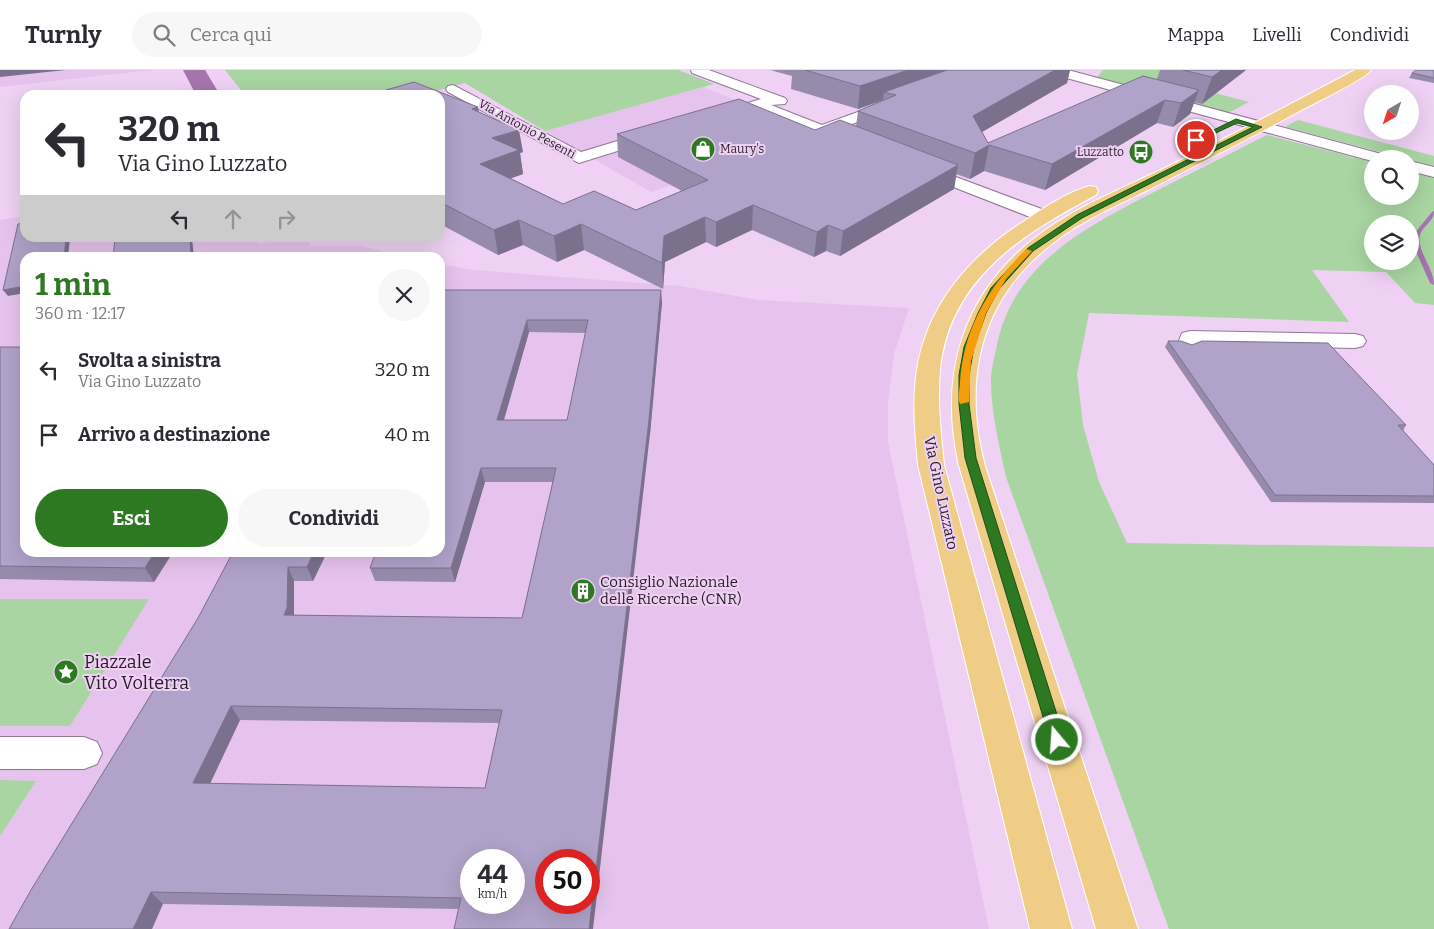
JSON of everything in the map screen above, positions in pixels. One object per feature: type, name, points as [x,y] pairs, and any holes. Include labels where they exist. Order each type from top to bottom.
[{"type":"main road","points":[[1117,929],[970,458],[964,404],[966,361],[975,330],[988,299],[1003,277],[1030,249],[1080,216],[1250,120],[1365,70]]},
{"type":"main road","name":"Via Gino Luzzato","points":[[1052,929],[936,487],[928,443],[926,413],[930,354],[938,330],[952,301],[972,272],[990,252],[1041,216],[1250,120]]},
{"type":"street","points":[[697,70],[713,73],[837,124]]},
{"type":"street","points":[[1054,70],[1250,120],[1364,153]]},
{"type":"street","name":"Via Antonio Pesenti","points":[[453,88],[579,158],[673,130]]},
{"type":"street","points":[[821,130],[906,99]]},
{"type":"street","points":[[702,121],[775,100]]},
{"type":"street","points":[[757,104],[868,148]]},
{"type":"street","points":[[904,162],[1041,216]]},
{"type":"street","points":[[1419,168],[1434,172]]},
{"type":"street","points":[[1188,343],[1190,338],[1356,341]]},
{"type":"street","points":[[0,753],[84,753]]},
{"type":"shaded area","points":[[0,70],[151,70],[0,87]]},
{"type":"shaded area","points":[[183,70],[205,70],[217,90],[193,90]]},
{"type":"shaded area","points":[[703,87],[820,134],[651,192],[545,131]]},
{"type":"shaded area","points":[[20,217],[20,242],[258,242],[259,244],[269,242],[308,242],[311,246],[363,246],[385,252],[20,252],[20,557],[445,557],[445,265],[473,270],[680,286],[758,300],[909,308],[894,354],[888,402],[888,442],[989,929],[0,929],[0,220]]},
{"type":"green space","points":[[225,70],[678,70],[714,84],[545,131],[465,83],[439,90],[241,90]]},
{"type":"green space","points":[[1103,70],[1177,70],[1170,81],[1249,102],[1228,113],[1097,77]]},
{"type":"green space","points":[[1298,120],[1364,137],[1364,140],[1374,140],[1411,150],[1373,150],[1285,127]]},
{"type":"green space","points":[[1267,135],[1364,160],[1364,205],[1419,205],[1419,173],[1434,177],[1434,305],[1415,303],[1386,272],[1312,270],[1349,322],[1089,313],[1077,374],[1083,425],[1099,482],[1127,543],[1434,547],[1434,929],[1169,929],[1006,477],[998,441],[991,392],[991,376],[1004,319],[1018,293],[1036,270],[1058,250],[1082,232],[1135,202]]},
{"type":"green space","points":[[1419,152],[1434,156],[1434,166],[1419,162]]},
{"type":"green space","points":[[0,599],[149,599],[70,726],[0,726]]},
{"type":"green space","points":[[0,780],[36,781],[0,836]]},
{"type":"building","points":[[805,70],[908,70],[860,86]]},
{"type":"building","points":[[947,70],[1055,70],[973,116],[988,143],[1143,76],[1199,90],[1181,103],[1165,100],[1052,164],[989,145],[975,153],[858,111],[896,95],[884,92]]},
{"type":"building","points":[[1183,70],[1222,70],[1212,77]]},
{"type":"building","points":[[1416,70],[1434,70],[1434,78],[1412,73]]},
{"type":"building","points":[[414,82],[434,90],[386,90]]},
{"type":"building","points":[[445,94],[478,107],[472,109],[519,130],[492,138],[519,150],[480,164],[563,204],[594,191],[636,210],[708,180],[617,134],[739,99],[815,130],[840,120],[958,165],[843,231],[828,225],[817,232],[753,205],[716,222],[705,217],[664,236],[662,263],[581,224],[554,236],[519,220],[494,230],[445,205]]},
{"type":"building","points":[[18,224],[20,224],[20,242],[66,242],[65,252],[20,252],[20,287],[3,290]]},
{"type":"building","points":[[115,242],[190,242],[191,252],[114,252]]},
{"type":"building","name":"Consiglio Nazionale delle Ricerche (CNR)","points":[[445,290],[661,290],[649,420],[598,849],[535,849],[535,914],[591,914],[589,929],[454,929],[460,902],[460,914],[525,914],[525,849],[460,849],[460,898],[151,892],[133,929],[9,929],[198,618],[230,557],[312,557],[307,567],[288,567],[287,608],[284,615],[522,618],[556,468],[481,468],[451,568],[370,568],[374,557],[445,557]],"holes":[[[527,320],[588,320],[567,420],[497,420]],[[231,706],[502,710],[485,788],[193,783]]]},
{"type":"building","points":[[1168,341],[1181,341],[1192,345],[1202,341],[1328,343],[1406,425],[1398,425],[1434,465],[1434,496],[1275,495]]},
{"type":"building","points":[[0,347],[20,347],[20,557],[152,557],[145,568],[0,566]]},
{"type":"waterway","points":[[1434,213],[1417,234],[1417,247],[1434,283]]},
{"type":"slow traffic","points":[[964,402],[966,361],[969,347],[982,313],[988,299],[1003,277],[1028,251]]},
{"type":"place","name":"Maury's","points":[[703,149]]},
{"type":"place","name":"Luzzatto","points":[[1141,152]]},
{"type":"place","name":"Consiglio Nazionale delle Ricerche (CNR)","points":[[583,591]]},
{"type":"place","name":"Piazzale Vito Volterra","points":[[66,672]]},
{"type":"route","points":[[1057,740],[970,458],[964,404],[964,375],[969,347],[988,299],[1003,277],[1030,249],[1080,216],[1259,127],[1236,121],[1196,140]]}]
